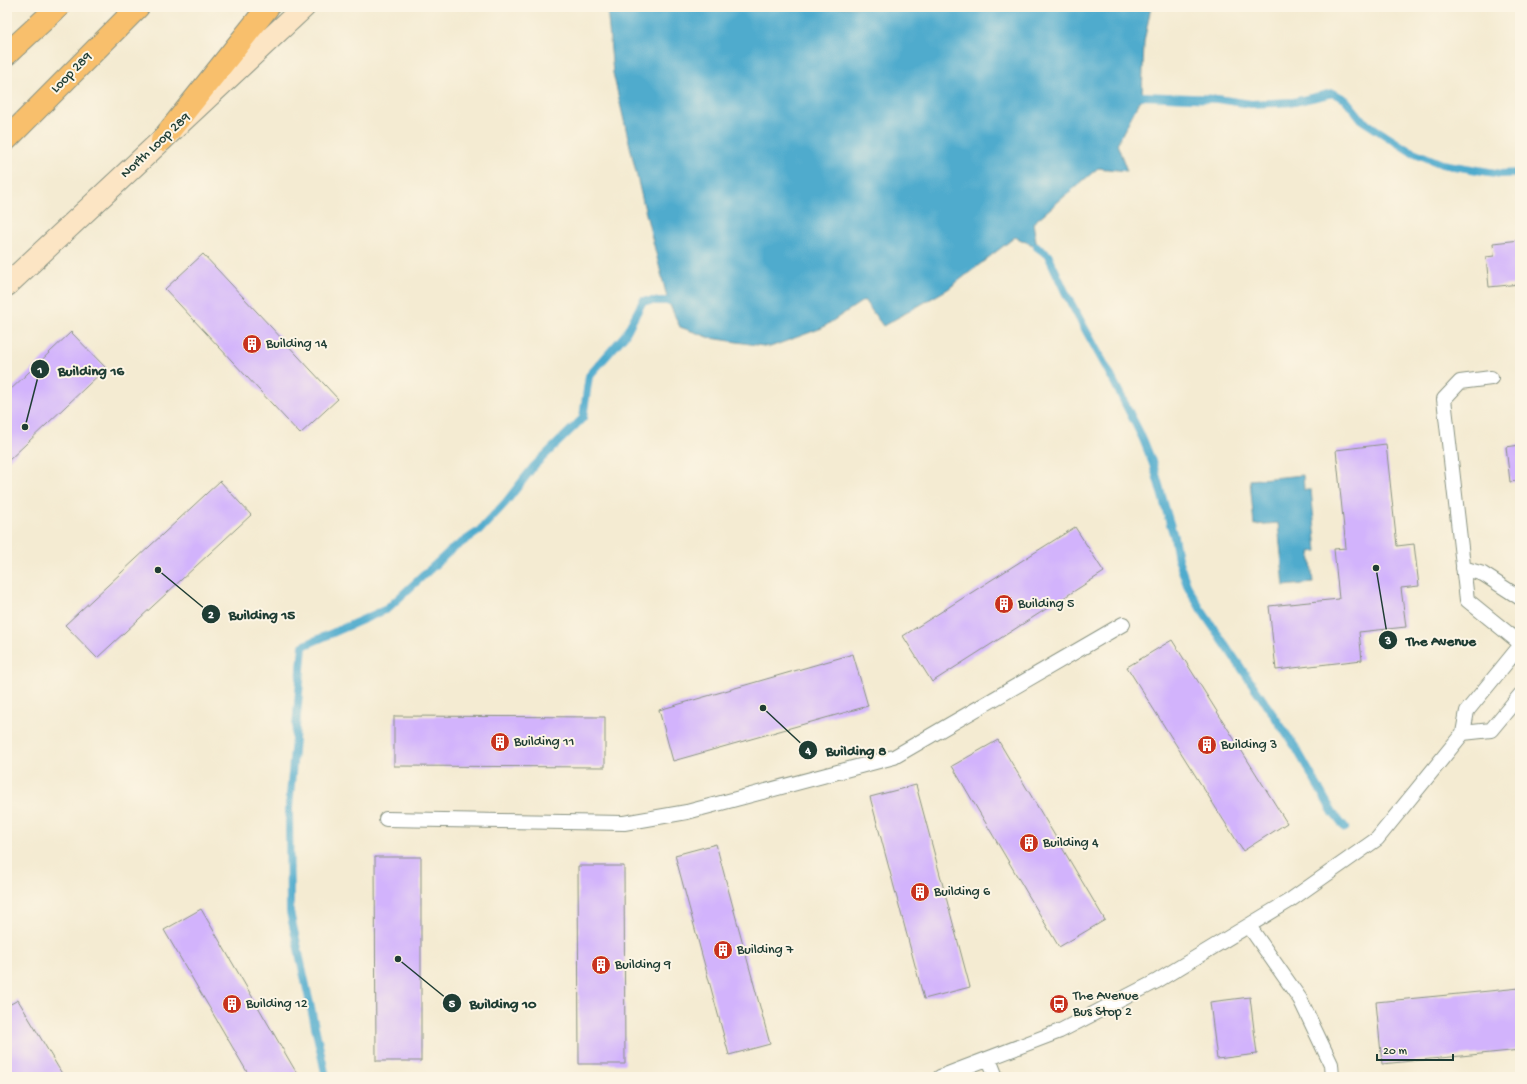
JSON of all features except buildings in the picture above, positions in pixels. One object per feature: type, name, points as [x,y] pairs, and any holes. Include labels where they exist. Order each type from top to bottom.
[{"type":"highway","points":[[7,54],[58,7]]},
{"type":"highway","name":"Loop 289","points":[[7,139],[138,7]]},
{"type":"highway","points":[[162,140],[268,7]]},
{"type":"main road","name":"North Loop 289","points":[[7,285],[304,7]]},
{"type":"lane","points":[[940,1077],[1060,1032],[1157,981],[1289,901],[1377,839],[1463,733],[1467,711],[1520,644],[1467,600],[1444,399],[1460,382],[1491,378]]},
{"type":"lane","points":[[1463,568],[1483,574],[1520,598]]},
{"type":"lane","points":[[386,819],[624,823],[687,812],[894,756],[1124,624]]},
{"type":"lane","points":[[1463,733],[1491,730],[1520,695]]},
{"type":"lane","points":[[1249,926],[1300,999],[1330,1064],[1332,1077]]},
{"type":"lane","points":[[989,1059],[996,1077]]},
{"type":"water","points":[[607,7],[1151,7],[1144,42],[1142,96],[1117,144],[1127,171],[1098,168],[1033,223],[1037,247],[1015,237],[948,289],[883,326],[864,300],[822,328],[770,347],[711,338],[680,327],[668,301],[613,73]]},
{"type":"water","points":[[1303,475],[1304,490],[1311,490],[1317,551],[1310,552],[1313,583],[1284,586],[1278,523],[1254,525],[1250,480]]},
{"type":"waterway","points":[[1142,96],[1217,99],[1251,104],[1294,102],[1333,93],[1346,100],[1363,121],[1408,150],[1442,164],[1501,174],[1520,173]]},
{"type":"waterway","points":[[1037,247],[1048,255],[1067,296],[1112,378],[1143,439],[1153,464],[1174,537],[1178,559],[1187,585],[1200,608],[1296,748],[1333,813],[1345,828]]},
{"type":"waterway","points":[[326,1077],[290,912],[289,808],[303,646],[387,609],[451,550],[479,531],[506,502],[534,466],[583,418],[589,376],[625,335],[643,301],[668,301]]},
{"type":"place","name":"Building 14","points":[[252,344]]},
{"type":"place","name":"Building 16","points":[[25,427]]},
{"type":"place","name":"The Avenue","points":[[1376,568]]},
{"type":"place","name":"Building 15","points":[[158,570]]},
{"type":"place","name":"Building 5","points":[[1004,604]]},
{"type":"place","name":"Building 8","points":[[763,708]]},
{"type":"place","name":"Building 11","points":[[500,742]]},
{"type":"place","name":"Building 3","points":[[1207,745]]},
{"type":"place","name":"Building 4","points":[[1029,843]]},
{"type":"place","name":"Building 6","points":[[920,892]]},
{"type":"place","name":"Building 7","points":[[723,950]]},
{"type":"place","name":"Building 10","points":[[398,959]]},
{"type":"place","name":"Building 9","points":[[601,965]]},
{"type":"place","name":"Building 12","points":[[232,1004]]},
{"type":"place","name":"The Avenue Bus Stop 2","points":[[1059,1004]]}]
